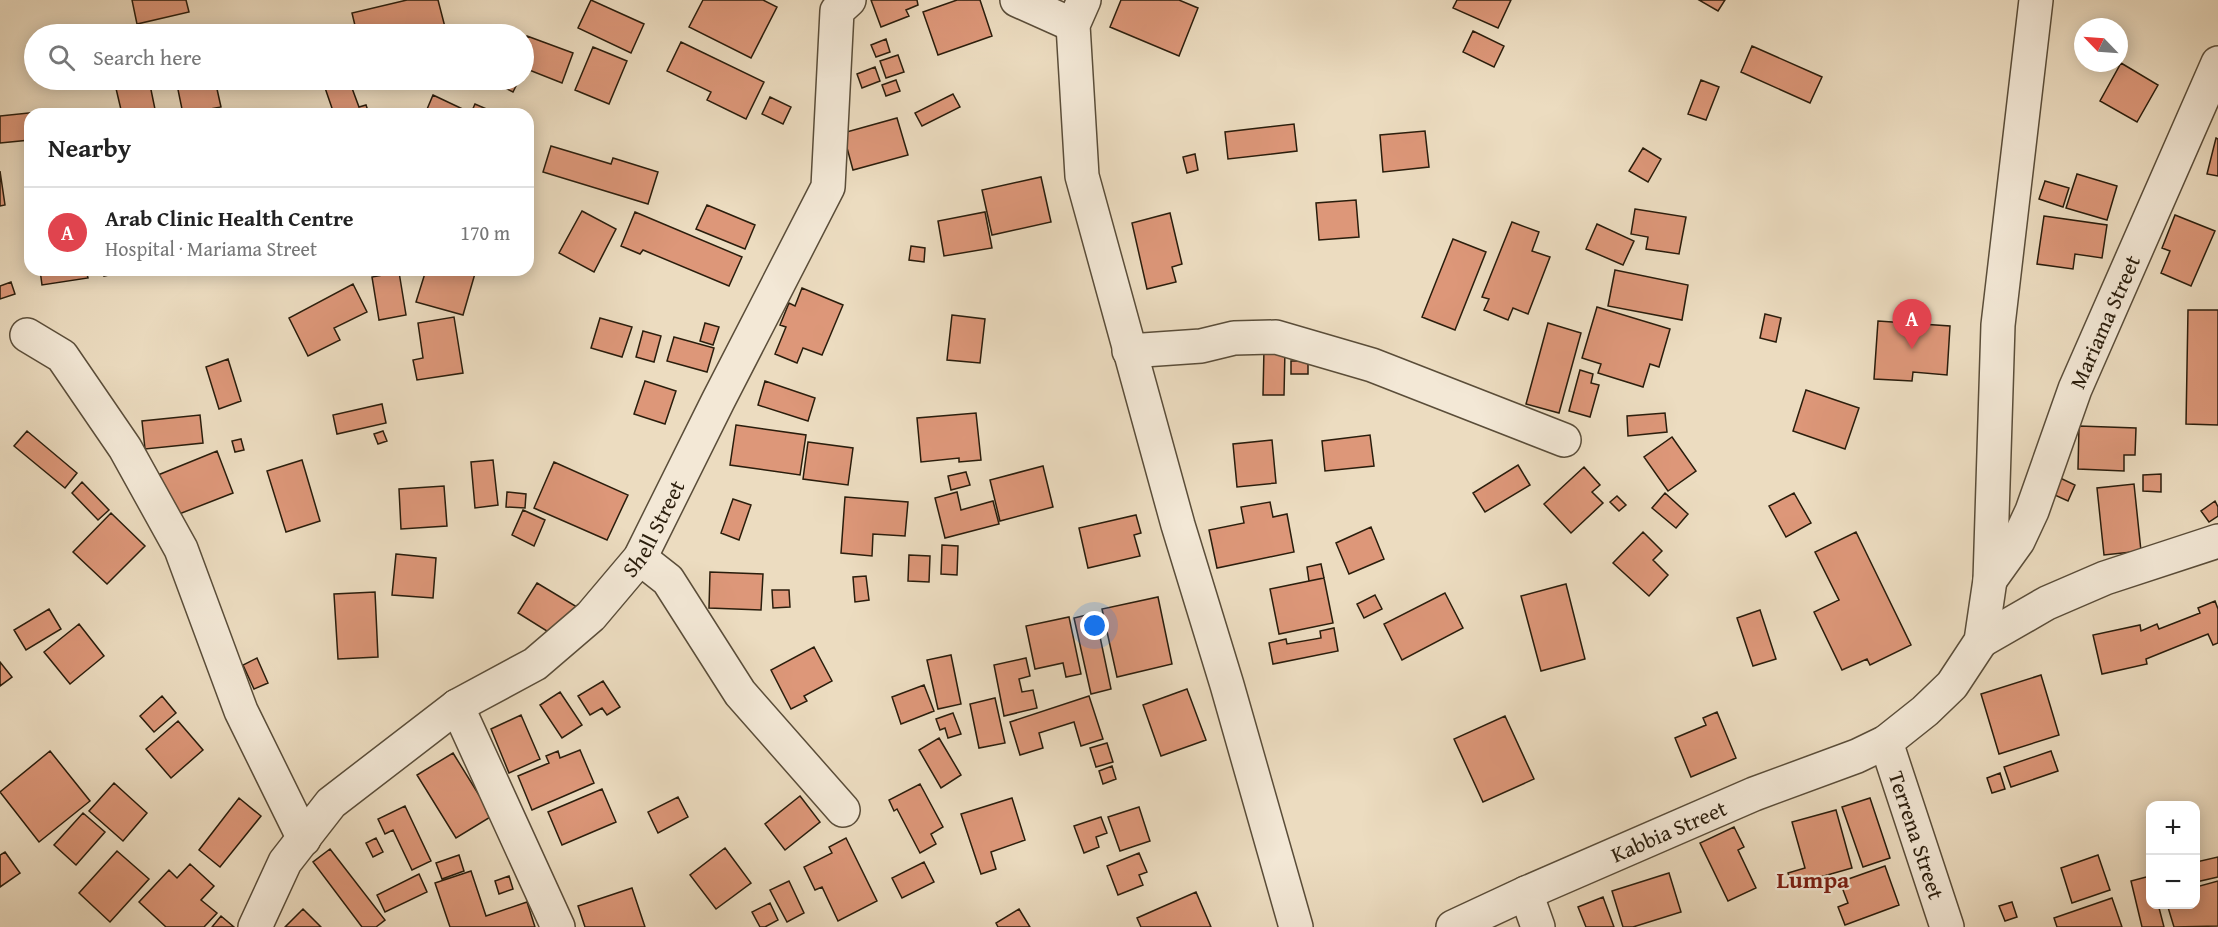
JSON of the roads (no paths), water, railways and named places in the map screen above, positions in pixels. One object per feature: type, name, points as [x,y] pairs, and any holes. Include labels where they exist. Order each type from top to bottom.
[{"type":"street","points":[[1017,0],[1078,12],[1082,176],[1129,351],[1296,927]]},
{"type":"street","points":[[1886,742],[1925,711],[1952,685],[1981,641],[1990,579],[1998,325],[2036,0]]},
{"type":"street","name":"Shell Street","points":[[255,927],[285,862],[331,803],[457,705],[535,664],[591,616],[640,558],[718,400],[828,187],[836,4]]},
{"type":"street","name":"Mariama Street","points":[[1990,579],[2018,541],[2032,511],[2075,388],[2218,63]]},
{"type":"street","points":[[27,335],[62,356],[125,448],[176,539],[241,711],[304,839]]},
{"type":"street","points":[[1129,351],[1201,346],[1234,338],[1276,337],[1372,365],[1564,440]]},
{"type":"street","points":[[1981,641],[2047,603],[2105,578],[2218,541]]},
{"type":"street","points":[[640,558],[668,580],[740,693],[843,810]]},
{"type":"street","points":[[457,705],[558,927]]},
{"type":"street","name":"Kabbia Street","points":[[1453,927],[1754,794],[1857,756],[1886,742]]},
{"type":"street","name":"Terrena Street","points":[[1886,742],[1947,927]]},
{"type":"street","points":[[1526,893],[1538,927]]},
{"type":"place","name":"Arab Clinic Health Centre","points":[[1912,349]]},
{"type":"district","name":"Lumpa","points":[[1813,880]]}]
